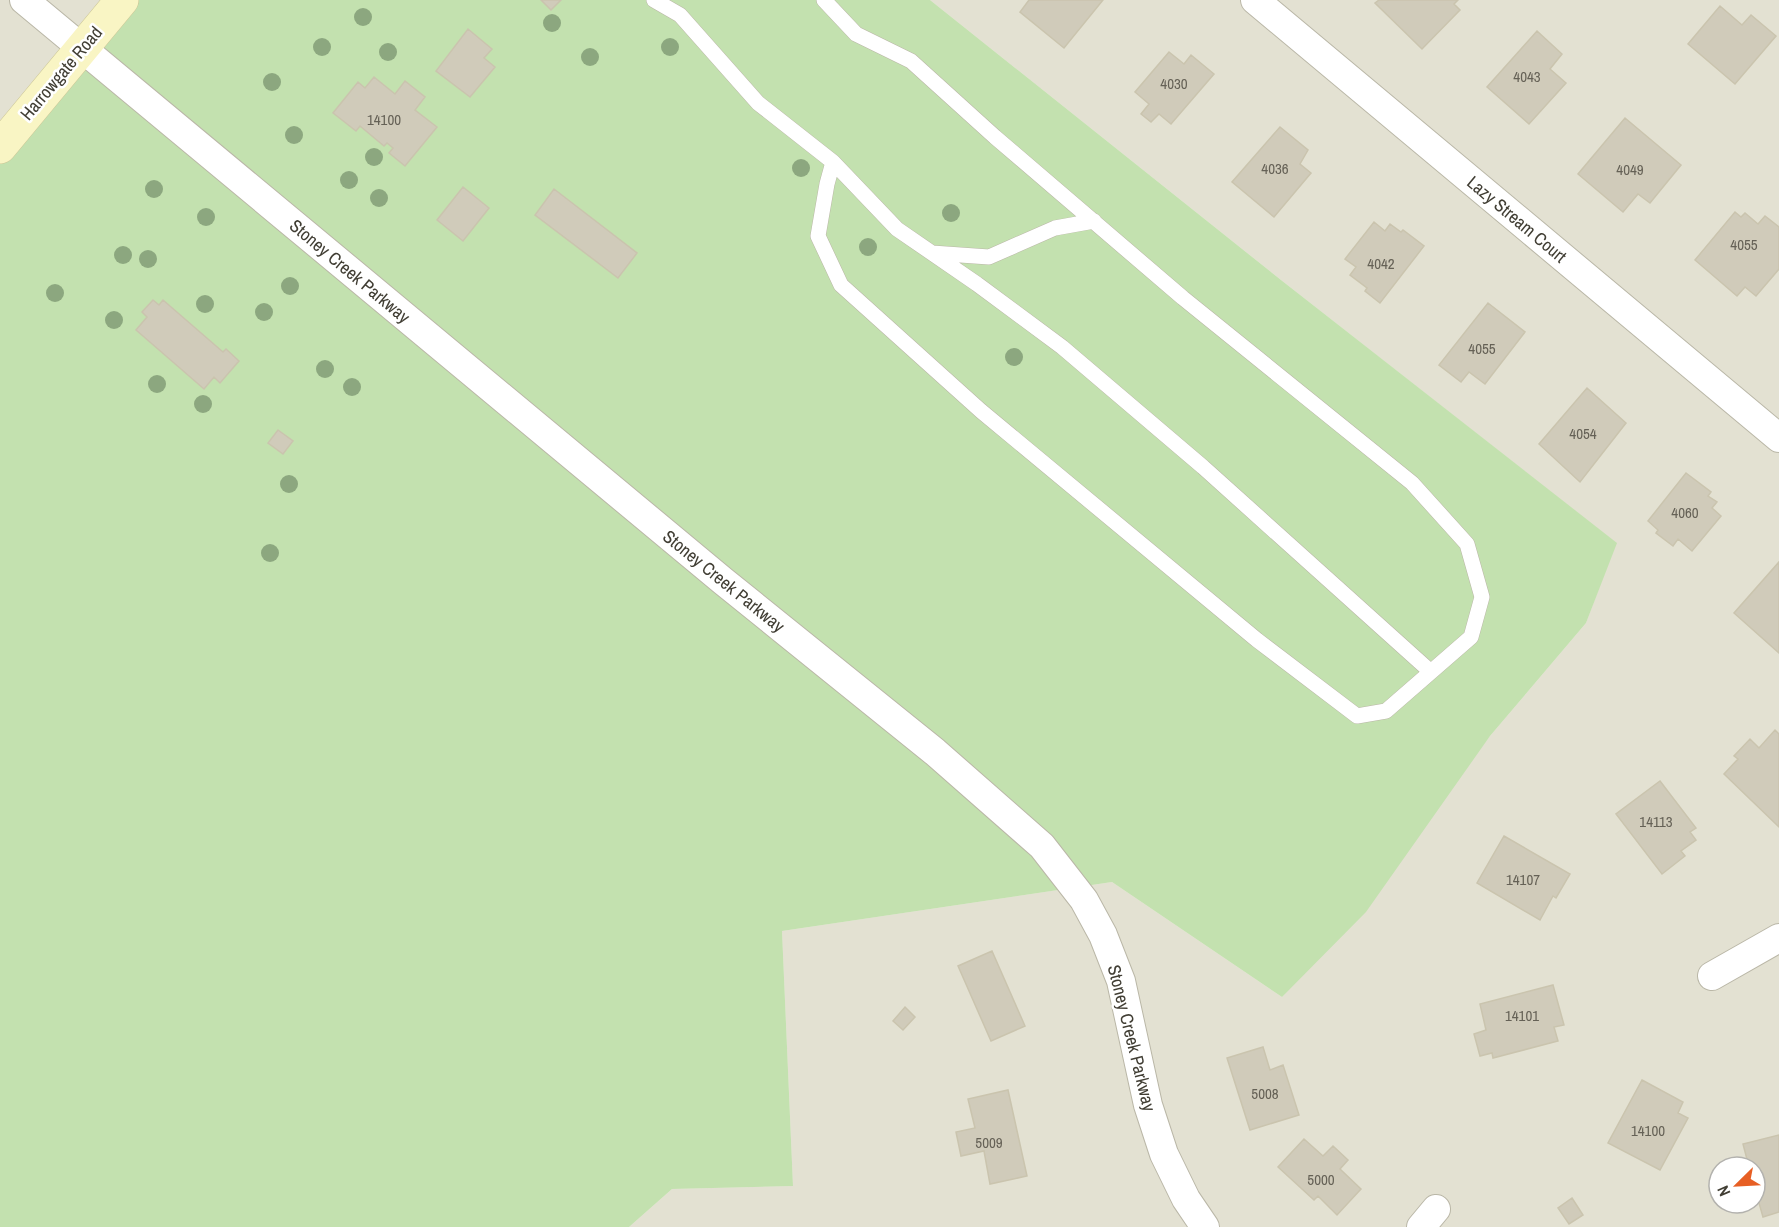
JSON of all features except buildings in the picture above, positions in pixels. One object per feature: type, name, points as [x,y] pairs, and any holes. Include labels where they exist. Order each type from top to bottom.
[{"type":"main road","name":"Harrowgate Road","points":[[0,147],[122,0]]},
{"type":"street","name":"Stoney Creek Parkway","points":[[24,0],[723,581],[935,752],[1042,846],[1084,900],[1103,935],[1121,981],[1148,1105],[1164,1154],[1186,1199],[1205,1227]]},
{"type":"street","name":"Lazy Stream Court","points":[[1256,0],[1779,438]]},
{"type":"street","points":[[1712,976],[1779,938]]},
{"type":"lane","points":[[654,0],[680,15],[758,103],[833,162],[897,229],[1062,347],[1203,467],[1431,672]]},
{"type":"lane","points":[[824,0],[856,34],[911,61],[1183,298],[1412,483],[1467,544],[1482,597],[1471,637],[1386,711],[1357,716],[1257,640],[981,411],[841,285],[819,236],[827,184],[833,162]]},
{"type":"lane","points":[[932,254],[990,257],[1055,228],[1094,221]]},
{"type":"shaded area","points":[[0,0],[122,0],[0,147]]},
{"type":"shaded area","points":[[930,0],[1779,0],[1779,1227],[629,1227],[672,1189],[793,1186],[782,931],[1112,882],[1282,997],[1490,736],[1586,623],[1616,543]]},
{"type":"green space","points":[[122,0],[930,0],[1281,280],[1617,543],[1586,623],[1490,736],[1366,912],[1282,997],[1112,882],[782,931],[793,1186],[672,1189],[629,1227],[0,1227],[0,147]]}]
